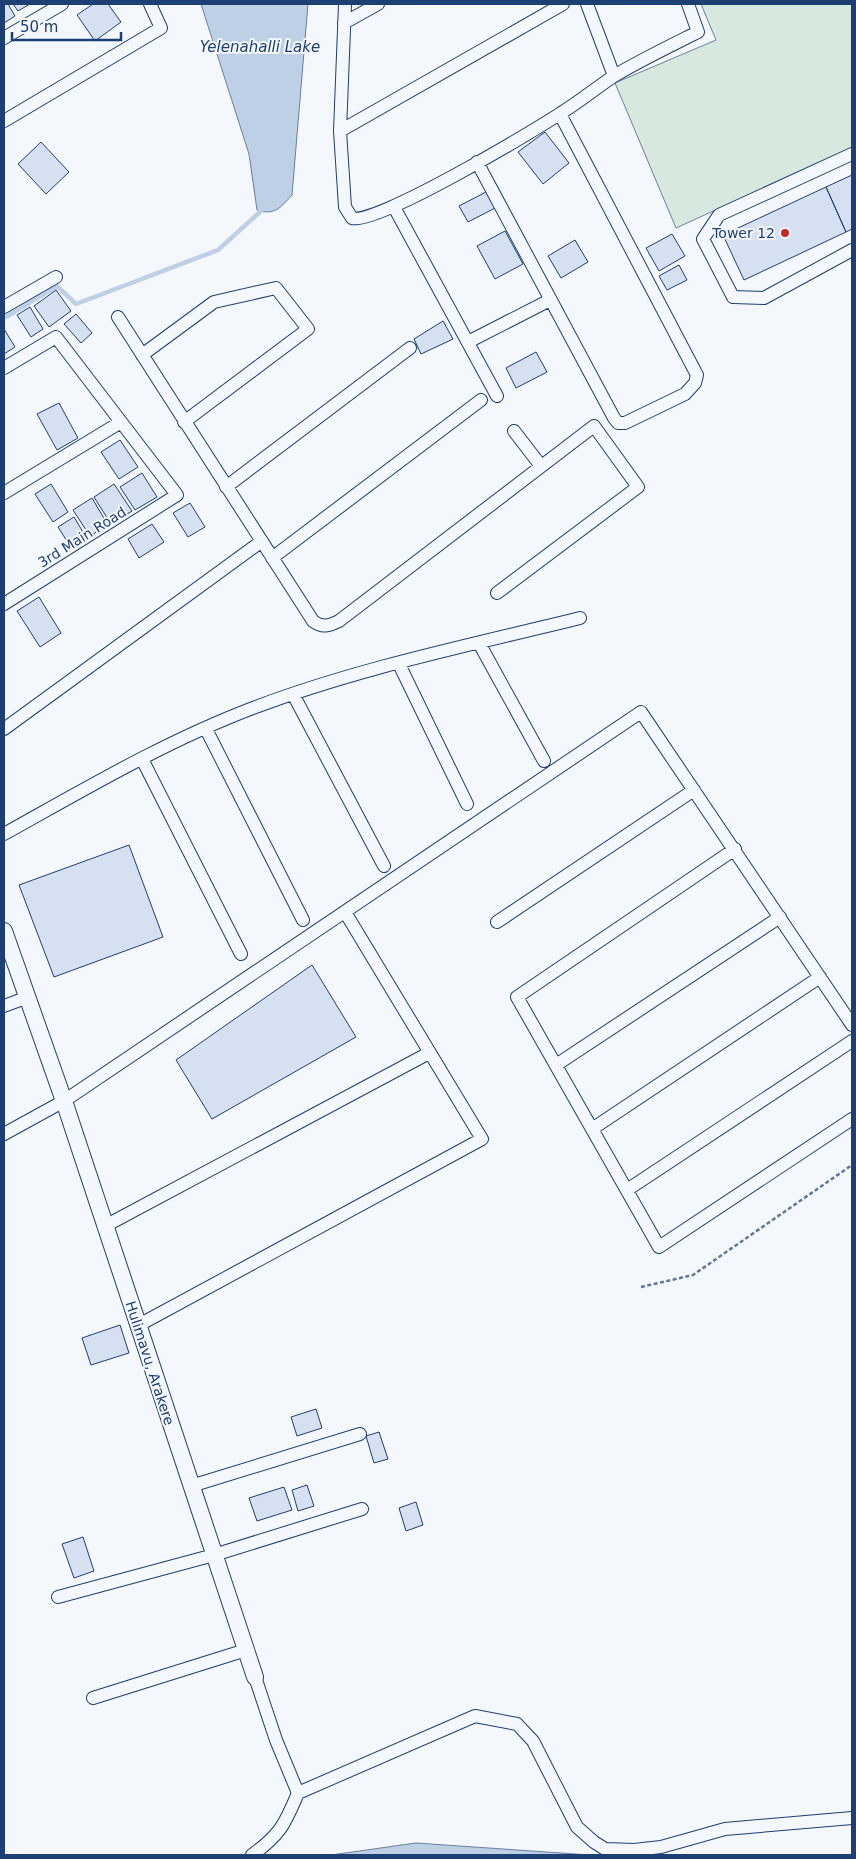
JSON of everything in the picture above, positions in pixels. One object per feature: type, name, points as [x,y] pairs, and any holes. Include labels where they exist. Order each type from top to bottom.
[{"type":"street","points":[[4,38],[62,4]]},
{"type":"street","points":[[4,121],[161,28],[150,4]]},
{"type":"street","points":[[345,4],[340,130],[345,207],[352,218],[361,220],[394,207],[476,162],[560,114],[614,76],[698,32],[688,4]]},
{"type":"street","points":[[344,23],[378,4]]},
{"type":"street","points":[[340,130],[563,4]]},
{"type":"street","points":[[587,4],[614,76]]},
{"type":"street","points":[[476,162],[618,423],[625,423],[685,394],[695,383],[696,375],[560,114]]},
{"type":"street","points":[[852,154],[719,215],[702,239],[733,297],[764,298],[852,250]]},
{"type":"street","points":[[394,207],[497,396]]},
{"type":"street","points":[[4,307],[56,277]]},
{"type":"street","points":[[142,355],[214,302],[276,288],[308,329],[184,422]]},
{"type":"street","points":[[468,342],[550,300]]},
{"type":"street","points":[[118,317],[272,558],[313,621],[318,625],[328,626],[339,622],[594,426],[638,487],[497,593]]},
{"type":"street","points":[[4,368],[56,337],[121,422],[4,494]]},
{"type":"street","points":[[226,487],[410,348]]},
{"type":"street","points":[[272,558],[481,400]]},
{"type":"street","name":"3rd Main Road","points":[[4,604],[177,495],[121,422]]},
{"type":"street","points":[[514,432],[541,466]]},
{"type":"street","points":[[4,729],[262,541]]},
{"type":"street","points":[[4,834],[142,759],[253,708],[294,694],[399,664],[580,618]]},
{"type":"street","points":[[479,643],[544,761]]},
{"type":"street","points":[[399,664],[467,804]]},
{"type":"street","points":[[294,694],[384,866]]},
{"type":"street","points":[[4,1134],[64,1101],[642,712],[852,1025]]},
{"type":"street","points":[[206,729],[303,920]]},
{"type":"street","points":[[142,759],[241,954]]},
{"type":"street","points":[[497,922],[694,790]]},
{"type":"street","points":[[735,850],[517,997],[659,1247],[852,1119]]},
{"type":"street","points":[[137,1326],[482,1139],[345,912]]},
{"type":"street","points":[[556,1066],[780,917]]},
{"type":"street","name":"Hulimavu, Arakere","points":[[4,931],[64,1101],[137,1326],[276,1740],[298,1793]]},
{"type":"street","points":[[592,1129],[820,976]]},
{"type":"street","points":[[4,1006],[28,997]]},
{"type":"street","points":[[627,1190],[852,1040]]},
{"type":"street","points":[[105,1226],[430,1053]]},
{"type":"street","points":[[191,1486],[360,1434]]},
{"type":"street","points":[[58,1597],[214,1555],[362,1509]]},
{"type":"street","points":[[93,1698],[246,1650]]},
{"type":"street","points":[[252,1855],[271,1842],[284,1826],[298,1793],[475,1716],[517,1724],[533,1741],[577,1827],[605,1849],[634,1850],[661,1848],[725,1829],[852,1818]]},
{"type":"path","points":[[641,1287],[693,1275],[852,1165]]},
{"type":"shaded area","points":[[701,4],[852,4],[852,148],[676,228],[615,83],[716,40]]},
{"type":"water","name":"Yelenahalli Lake","points":[[201,4],[308,4],[292,195],[281,207],[273,211],[263,212],[257,210],[249,154]]},
{"type":"water","points":[[416,1843],[590,1855],[331,1855]]},
{"type":"building","points":[[4,4],[8,4],[15,16],[4,23]]},
{"type":"building","points":[[13,4],[30,4],[18,11]]},
{"type":"building","points":[[93,4],[108,4],[121,22],[95,41],[77,15]]},
{"type":"building","points":[[545,132],[569,163],[543,184],[518,152]]},
{"type":"building","points":[[41,142],[69,172],[46,194],[18,164]]},
{"type":"building","points":[[852,175],[852,229],[846,232],[826,187]]},
{"type":"building","name":"Tower 12","points":[[826,187],[846,232],[744,280],[723,235]]},
{"type":"building","points":[[486,192],[495,208],[468,222],[459,206]]},
{"type":"building","points":[[505,231],[523,264],[495,279],[477,246]]},
{"type":"building","points":[[672,234],[685,256],[659,271],[646,248]]},
{"type":"building","points":[[575,240],[588,262],[561,278],[548,256]]},
{"type":"building","points":[[679,265],[687,280],[667,290],[659,276]]},
{"type":"building","points":[[56,290],[71,311],[49,327],[34,306]]},
{"type":"building","points":[[30,307],[43,329],[31,337],[17,315]]},
{"type":"building","points":[[76,314],[92,333],[81,343],[64,324]]},
{"type":"building","points":[[443,321],[453,339],[421,354],[414,339]]},
{"type":"building","points":[[4,329],[15,347],[4,354]]},
{"type":"building","points":[[536,352],[547,372],[516,388],[506,368]]},
{"type":"building","points":[[59,403],[78,438],[57,450],[37,414]]},
{"type":"building","points":[[120,440],[138,467],[119,479],[101,452]]},
{"type":"building","points":[[142,473],[157,497],[135,510],[120,487]]},
{"type":"building","points":[[51,484],[68,512],[53,522],[35,494]]},
{"type":"building","points":[[114,484],[132,511],[111,524],[94,497]]},
{"type":"building","points":[[92,498],[108,525],[90,536],[73,510]]},
{"type":"building","points":[[190,503],[205,527],[188,537],[173,513]]},
{"type":"building","points":[[74,517],[86,537],[70,546],[58,527]]},
{"type":"building","points":[[152,524],[164,542],[139,558],[128,539]]},
{"type":"building","points":[[39,597],[61,633],[40,647],[17,611]]},
{"type":"building","points":[[129,845],[163,937],[54,977],[19,885]]},
{"type":"building","points":[[312,965],[356,1037],[212,1119],[176,1060]]},
{"type":"building","points":[[120,1325],[129,1353],[91,1365],[82,1338]]},
{"type":"building","points":[[316,1409],[322,1428],[297,1436],[291,1417]]},
{"type":"building","points":[[379,1432],[388,1459],[374,1463],[366,1436]]},
{"type":"building","points":[[307,1485],[314,1506],[298,1511],[292,1490]]},
{"type":"building","points":[[284,1487],[292,1510],[257,1521],[249,1498]]},
{"type":"building","points":[[416,1502],[423,1525],[406,1531],[399,1508]]},
{"type":"building","points":[[83,1537],[94,1571],[74,1578],[62,1544]]},
{"type":"waterway","points":[[6,317],[57,286],[76,304],[218,250],[261,211]]},
{"type":"place","name":"Tower 12","points":[[785,233]]}]
